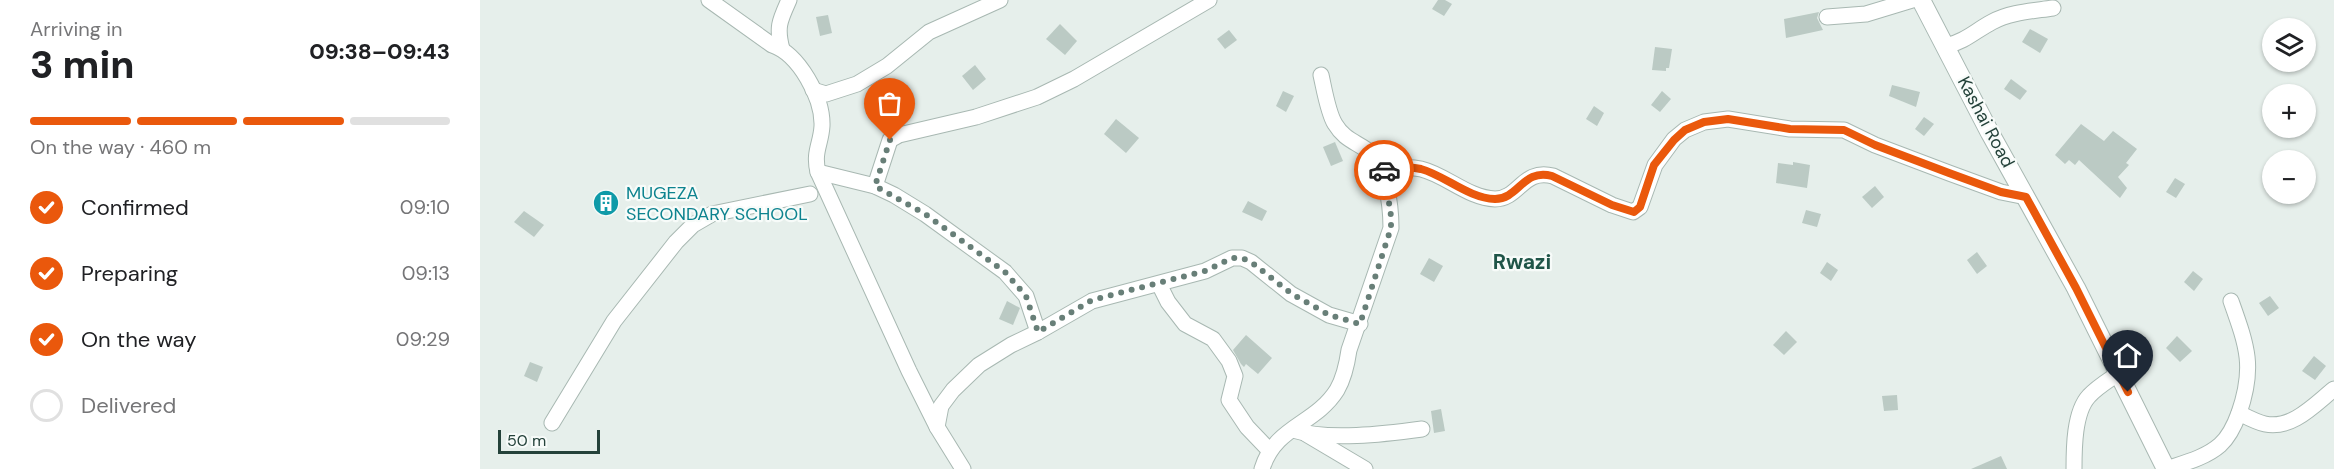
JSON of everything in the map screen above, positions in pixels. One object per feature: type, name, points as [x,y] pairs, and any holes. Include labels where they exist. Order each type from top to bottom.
[{"type":"street","points":[[709,0],[772,45],[782,49],[803,72],[813,90],[820,108],[822,127],[815,159],[818,172],[937,427],[963,469]]},
{"type":"street","points":[[782,49],[778,33],[780,21],[789,0]]},
{"type":"street","points":[[813,90],[826,94],[856,84],[887,66],[929,32],[1000,0]]},
{"type":"street","points":[[875,186],[890,140],[899,135],[976,117],[1037,97],[1074,79],[1209,0]]},
{"type":"street","points":[[1827,17],[1866,14],[1912,0]]},
{"type":"street","name":"Kashai Road","points":[[1921,0],[1990,134],[2076,288],[2166,469]]},
{"type":"street","points":[[1946,46],[1963,41],[1993,21],[2011,14],[2053,8]]},
{"type":"street","points":[[1299,432],[1328,401],[1345,372],[1349,350],[1360,324],[1391,228],[1383,170],[1367,150],[1352,143],[1333,122],[1321,75]]},
{"type":"street","points":[[1383,170],[1405,167],[1420,169],[1474,194],[1492,199],[1501,198],[1525,181],[1542,173],[1619,208],[1634,212],[1640,207],[1654,165],[1674,140],[1685,130],[1704,122],[1728,119],[1790,129],[1844,130],[1875,145],[1949,173],[2001,192],[2026,197]]},
{"type":"street","points":[[818,172],[875,186],[925,214],[1005,272],[1026,296],[1038,332]]},
{"type":"street","points":[[552,423],[608,330],[676,242],[693,225],[712,214],[810,194]]},
{"type":"street","points":[[937,427],[941,406],[967,375],[988,359],[1092,300],[1205,271],[1232,258],[1242,258],[1309,304],[1340,320],[1360,324]]},
{"type":"street","points":[[1159,284],[1168,302],[1185,324],[1213,339],[1222,350],[1235,376],[1229,400],[1247,428],[1269,450]]},
{"type":"street","points":[[2166,469],[2197,459],[2220,445],[2230,433],[2239,413],[2246,392],[2249,361],[2231,301]]},
{"type":"street","points":[[2074,469],[2074,442],[2082,406],[2089,396],[2119,373]]},
{"type":"street","points":[[2239,413],[2264,424],[2277,425],[2289,422],[2334,388]]},
{"type":"street","points":[[1262,469],[1275,441],[1299,432],[1377,435],[1422,429]]},
{"type":"street","points":[[1299,432],[1365,469]]},
{"type":"building","points":[[1438,0],[1445,0],[1452,4],[1444,16],[1432,9]]},
{"type":"building","points":[[1819,12],[1817,18],[1823,30],[1786,38],[1784,19]]},
{"type":"building","points":[[828,15],[832,33],[820,36],[816,17]]},
{"type":"building","points":[[1060,24],[1077,41],[1065,55],[1046,39]]},
{"type":"building","points":[[2030,29],[2048,39],[2040,53],[2022,42]]},
{"type":"building","points":[[1229,30],[1237,40],[1225,49],[1217,39]]},
{"type":"building","points":[[1655,47],[1672,49],[1669,68],[1666,68],[1666,71],[1652,70]]},
{"type":"building","points":[[975,65],[986,79],[973,90],[962,76]]},
{"type":"building","points":[[2011,79],[2027,91],[2020,100],[2004,89]]},
{"type":"building","points":[[1892,85],[1920,92],[1916,107],[1889,96]]},
{"type":"building","points":[[1283,91],[1294,96],[1286,112],[1276,106]]},
{"type":"building","points":[[1662,91],[1671,99],[1660,112],[1651,105]]},
{"type":"building","points":[[1594,106],[1604,113],[1597,126],[1586,119]]},
{"type":"building","points":[[1924,117],[1934,124],[1924,136],[1915,129]]},
{"type":"building","points":[[1116,119],[1139,138],[1126,153],[1104,134]]},
{"type":"building","points":[[2081,124],[2104,141],[2113,131],[2137,149],[2126,163],[2129,165],[2118,177],[2127,188],[2120,198],[2079,160],[2075,165],[2069,160],[2065,164],[2055,155]]},
{"type":"building","points":[[1335,142],[1343,161],[1331,166],[1323,147]]},
{"type":"building","points":[[1793,162],[1810,165],[1807,188],[1776,183],[1778,163],[1793,165]]},
{"type":"building","points":[[2175,178],[2185,184],[2176,198],[2166,192]]},
{"type":"building","points":[[1875,186],[1884,197],[1872,208],[1862,197]]},
{"type":"building","name":"MUGEZA SECONDARY SCHOOL","points":[[606,192],[616,200],[606,213],[596,205]]},
{"type":"building","points":[[1248,201],[1267,211],[1262,221],[1242,212]]},
{"type":"building","points":[[1806,210],[1821,214],[1817,227],[1802,223]]},
{"type":"building","points":[[524,211],[544,225],[534,237],[514,222]]},
{"type":"building","points":[[1977,252],[1987,266],[1977,274],[1967,260]]},
{"type":"building","points":[[1429,258],[1443,266],[1434,282],[1420,274]]},
{"type":"building","points":[[1827,262],[1838,270],[1831,281],[1820,273]]},
{"type":"building","points":[[2193,271],[2203,279],[2194,291],[2184,282]]},
{"type":"building","points":[[2270,296],[2279,308],[2268,316],[2259,303]]},
{"type":"building","points":[[1007,301],[1020,308],[1013,325],[999,319]]},
{"type":"building","points":[[1786,331],[1797,342],[1784,355],[1773,345]]},
{"type":"building","points":[[1246,335],[1272,358],[1258,374],[1246,364],[1244,367],[1233,350]]},
{"type":"building","points":[[2177,336],[2192,351],[2180,362],[2166,348]]},
{"type":"building","points":[[2314,356],[2326,366],[2315,380],[2302,371]]},
{"type":"building","points":[[530,362],[543,367],[537,382],[524,376]]},
{"type":"building","points":[[1897,395],[1898,410],[1884,411],[1882,396]]},
{"type":"building","points":[[1441,409],[1445,431],[1434,433],[1431,411]]},
{"type":"building","points":[[2001,456],[2007,469],[1971,469]]},
{"type":"way so far","points":[[890,140],[875,186],[925,214],[1005,272],[1026,296],[1038,332],[1092,300],[1205,271],[1232,258],[1242,258],[1251,262],[1292,294],[1329,315],[1360,324],[1391,228],[1384,170]]},
{"type":"place","name":"MUGEZA SECONDARY SCHOOL","points":[[606,203]]},
{"type":"district","name":"Rwazi","points":[[1522,262]]},
{"type":"route","points":[[1384,170],[1405,167],[1420,169],[1474,194],[1492,199],[1501,198],[1534,175],[1542,173],[1626,211],[1634,212],[1640,207],[1648,179],[1663,153],[1685,130],[1704,122],[1728,119],[1790,129],[1844,130],[1875,145],[1949,173],[2001,192],[2026,197],[2076,288],[2128,392]]}]
